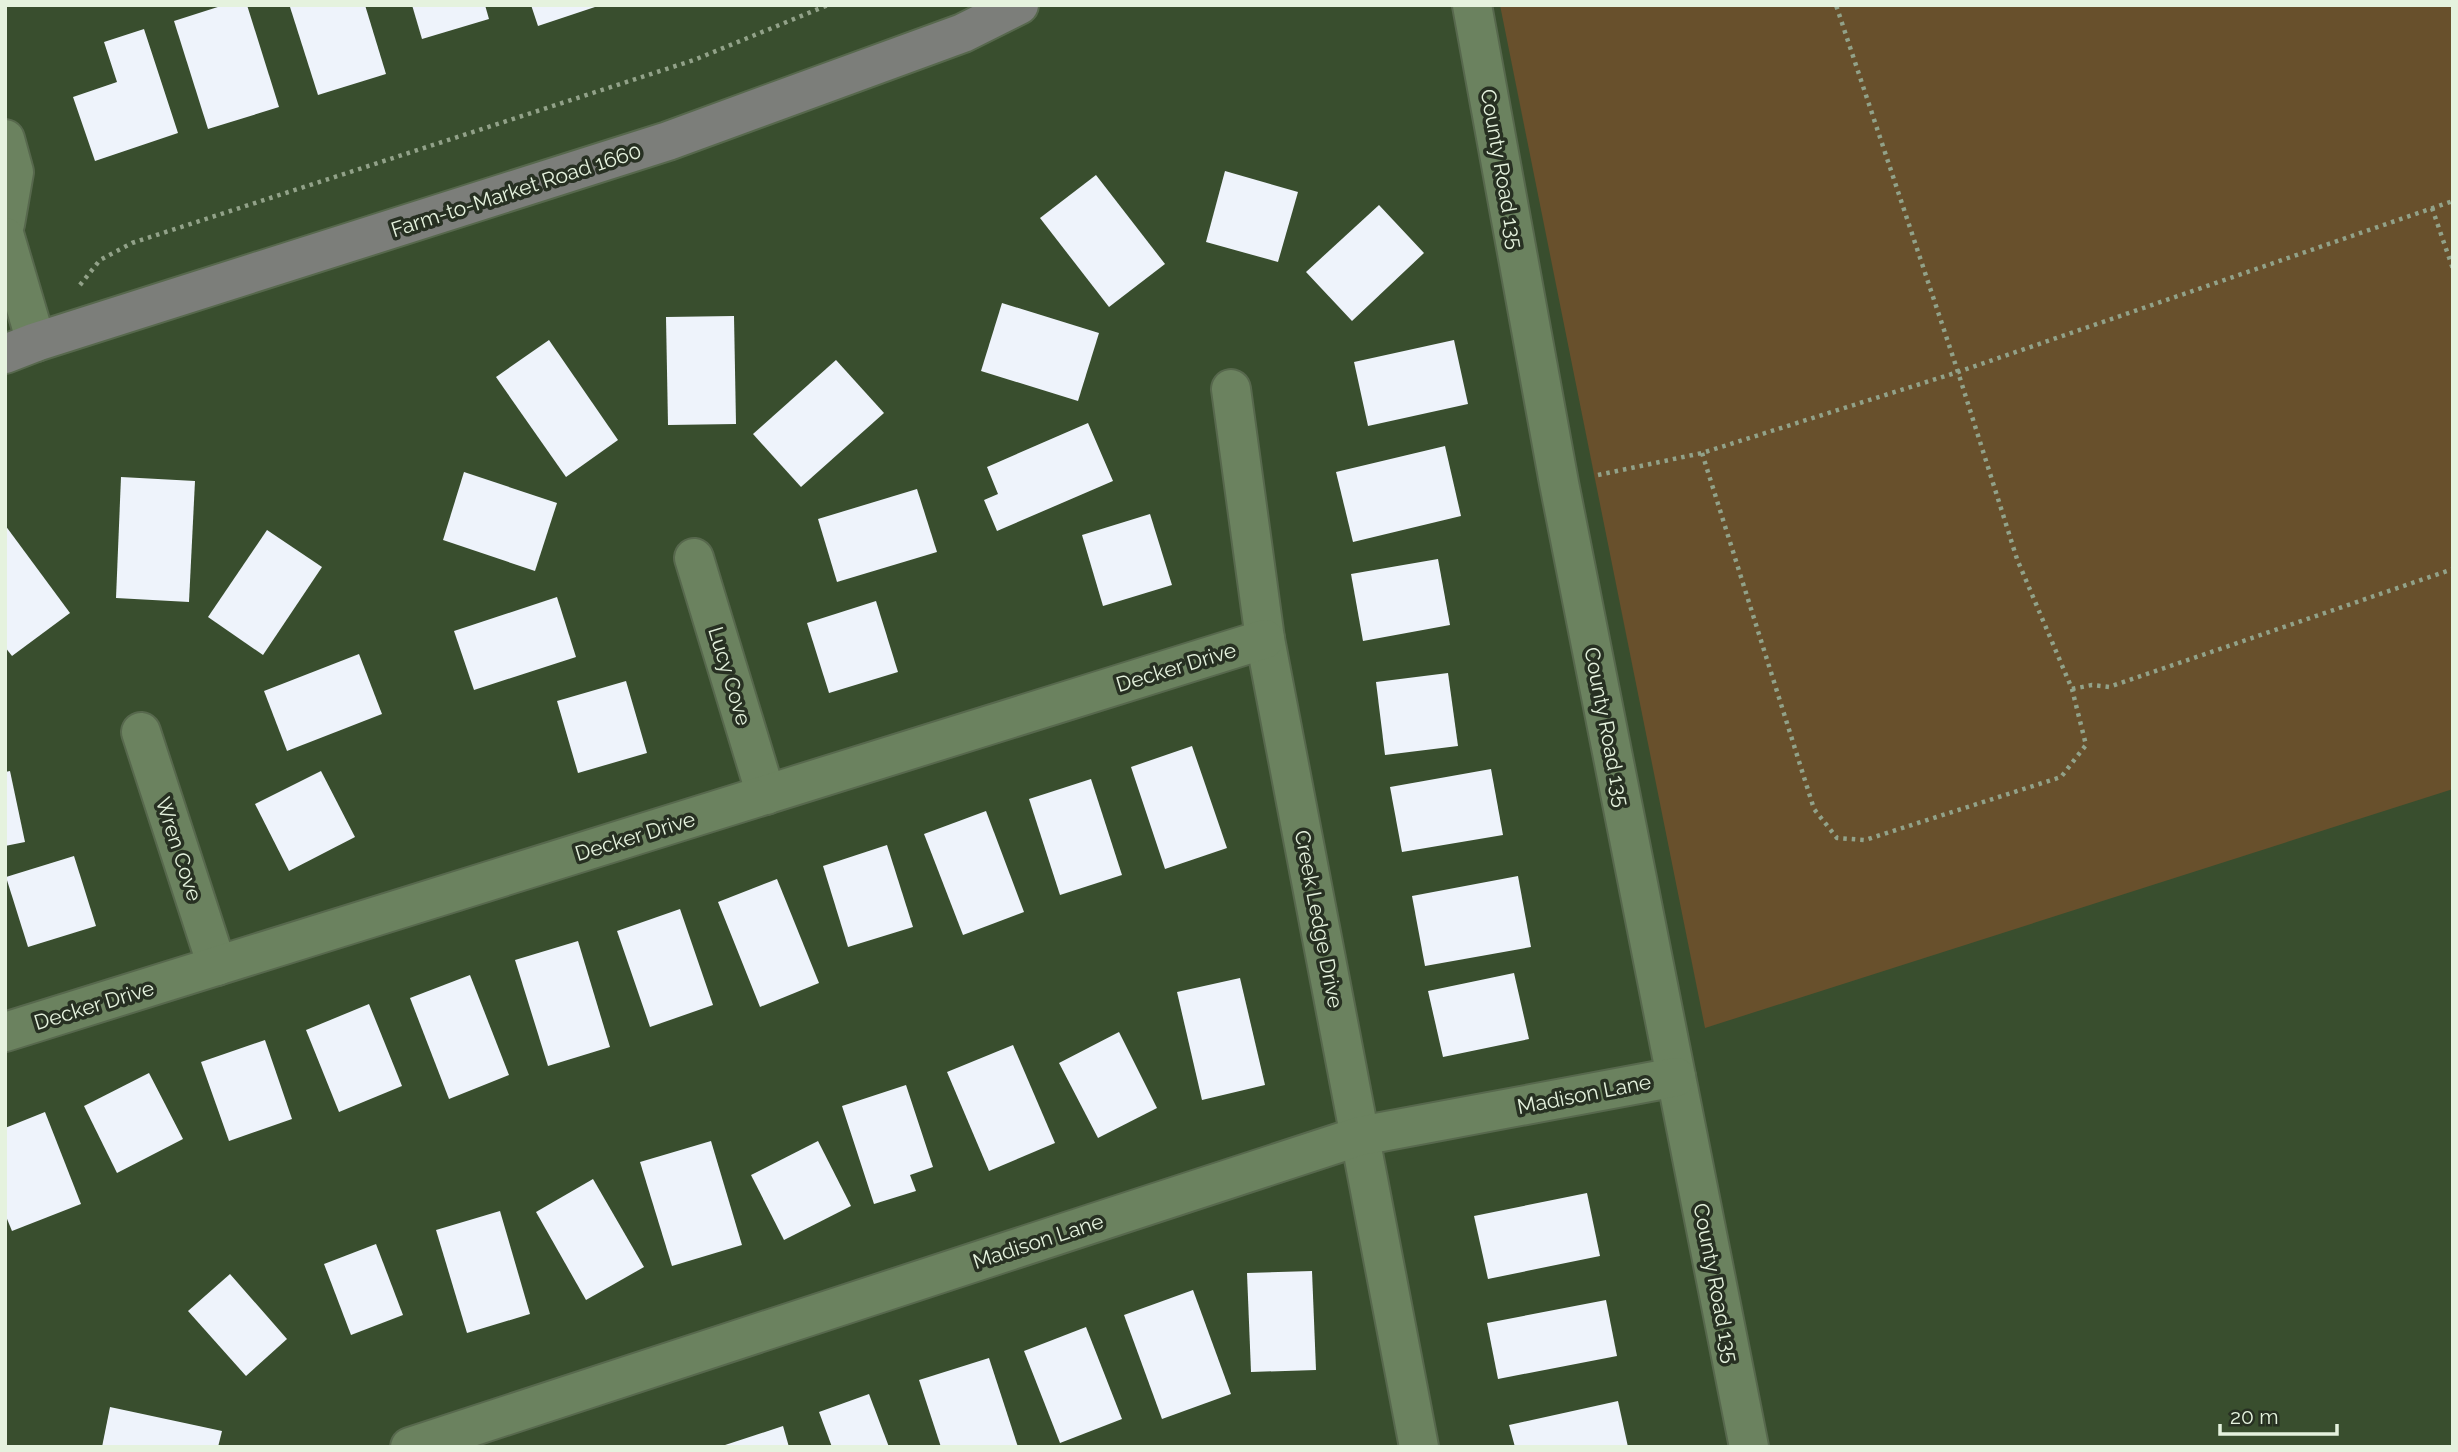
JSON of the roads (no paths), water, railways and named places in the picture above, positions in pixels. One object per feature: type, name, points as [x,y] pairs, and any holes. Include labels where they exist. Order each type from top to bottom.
[{"type":"main road","name":"Farm-to-Market Road 1660","points":[[21,348],[668,141],[963,33],[1019,5]]},
{"type":"street","name":"County Road 135","points":[[1472,5],[1559,483],[1749,1447]]},
{"type":"street","points":[[5,139],[14,172],[5,224]]},
{"type":"street","points":[[5,236],[21,348]]},
{"type":"street","name":"Creek Ledge Drive","points":[[1231,388],[1265,639],[1419,1447]]},
{"type":"street","name":"Lucy Cove","points":[[694,558],[766,795]]},
{"type":"street","name":"Decker Drive","points":[[5,1032],[1265,639]]},
{"type":"street","name":"Wren Cove","points":[[141,732],[217,966]]},
{"type":"street","name":"Madison Lane","points":[[410,1447],[1360,1136],[1676,1077]]}]
